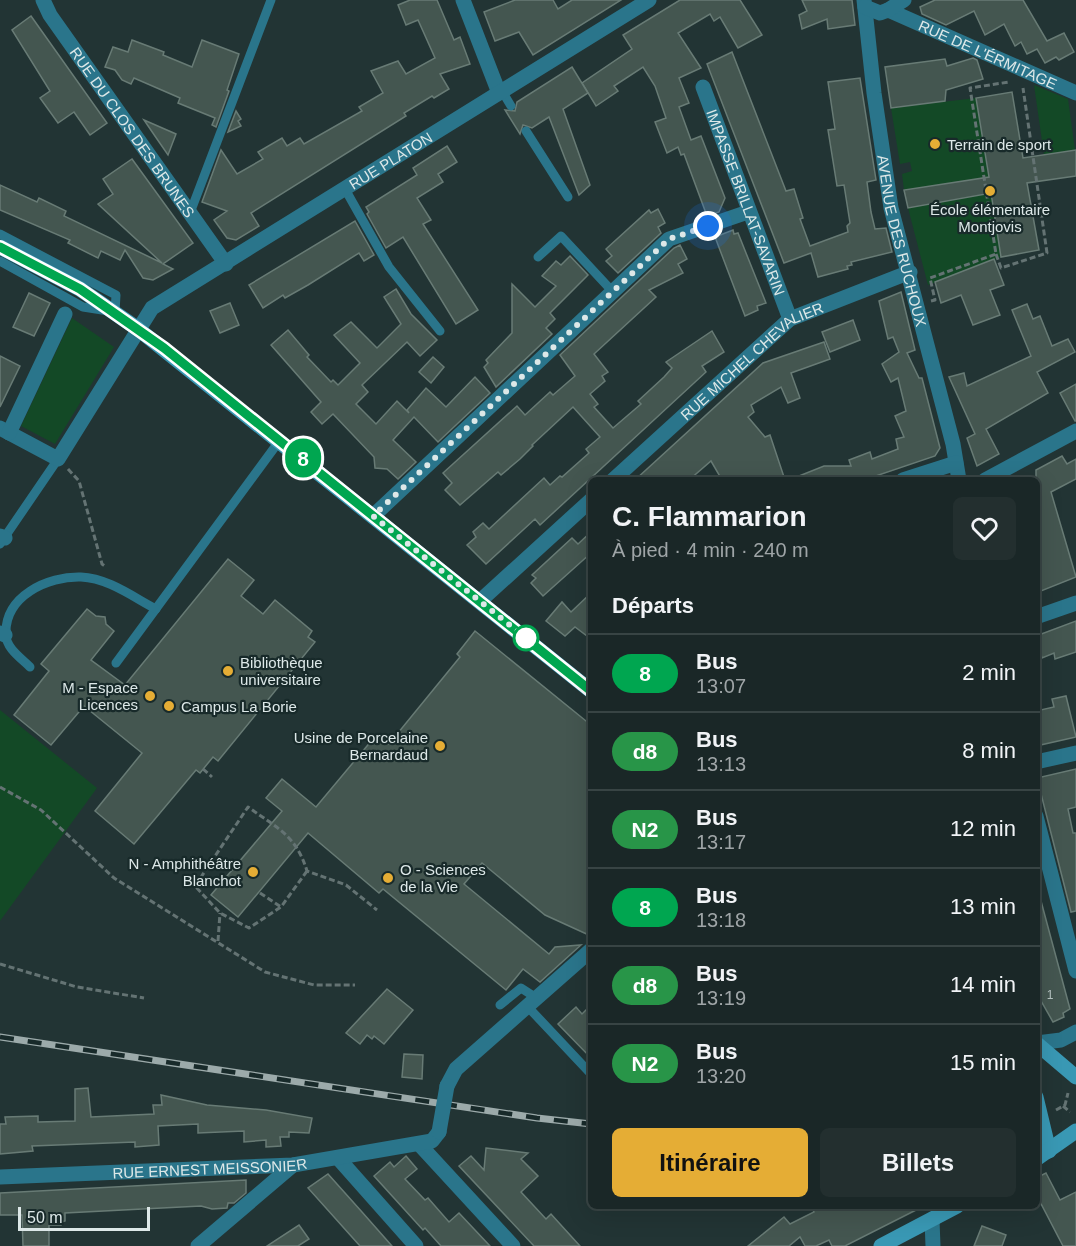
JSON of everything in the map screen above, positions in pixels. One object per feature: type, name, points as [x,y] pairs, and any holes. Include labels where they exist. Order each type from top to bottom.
[{"type":"street","name":"RUE DU CLOS DES BRUNES","points":[[44,0],[50,15],[226,264]]},
{"type":"street","points":[[463,0],[500,92]]},
{"type":"street","name":"RUE PLATON","points":[[58,459],[152,308],[649,0]]},
{"type":"street","points":[[888,10],[904,0]]},
{"type":"street","name":"RUE DE L'ÉRMITAGE","points":[[865,4],[880,13],[888,10],[1076,93]]},
{"type":"street","name":"AVENUE DES RUCHOUX","points":[[865,4],[873,93],[891,208],[910,272],[958,477]]},
{"type":"street","name":"IMPASSE BRILLAT-SAVARIN","points":[[703,87],[790,319]]},
{"type":"street","points":[[373,516],[669,239],[748,212]]},
{"type":"street","points":[[0,247],[80,289],[138,328],[588,686]]},
{"type":"street","name":"RUE MICHEL CHEVALIER","points":[[616,477],[790,319],[910,272]]},
{"type":"street","points":[[58,459],[4,431],[65,314]]},
{"type":"street","points":[[991,477],[1076,431]]},
{"type":"street","points":[[912,477],[956,463]]},
{"type":"street","points":[[480,601],[588,503]]},
{"type":"street","points":[[1040,616],[1076,603]]},
{"type":"street","points":[[1040,761],[1076,753]]},
{"type":"street","points":[[1040,832],[1076,971]]},
{"type":"street","points":[[513,1246],[419,1144],[432,1141],[439,1132],[447,1086],[456,1069],[588,953]]},
{"type":"street","points":[[1040,1043],[1060,1040],[1076,1032]]},
{"type":"street","points":[[1040,1046],[1076,1077]]},
{"type":"street","points":[[1040,1111],[1043,1155]]},
{"type":"street","points":[[1043,1155],[1076,1131]]},
{"type":"street","name":"RUE ERNEST MEISSONIER","points":[[0,1177],[293,1165],[338,1158],[379,1148],[419,1144]]},
{"type":"street","points":[[338,1158],[416,1246]]},
{"type":"street","points":[[198,1246],[293,1165]]},
{"type":"street","points":[[881,1246],[952,1209]]},
{"type":"street","points":[[932,1220],[933,1246]]},
{"type":"lane","points":[[190,213],[271,0]]},
{"type":"lane","points":[[500,92],[511,106]]},
{"type":"lane","points":[[526,131],[568,197]]},
{"type":"lane","points":[[345,189],[389,267],[440,332]]},
{"type":"lane","points":[[0,234],[116,295],[115,312],[83,306],[0,261]]},
{"type":"lane","points":[[538,257],[561,236],[613,292]]},
{"type":"lane","points":[[116,663],[280,440]]},
{"type":"lane","points":[[2,539],[58,459]]},
{"type":"lane","points":[[30,667],[12,650],[3,634],[11,610],[33,587],[81,577],[109,584],[156,609]]},
{"type":"lane","points":[[500,1005],[521,988],[588,1070]]},
{"type":"path","points":[[1012,81],[970,88],[996,254],[1002,268],[1047,252],[1023,84],[1026,84],[1031,74]]},
{"type":"path","points":[[935,300],[930,278],[996,254]]},
{"type":"path","points":[[58,459],[79,481],[102,564],[110,570]]},
{"type":"path","points":[[203,769],[212,777]]},
{"type":"path","points":[[0,787],[41,810],[114,878],[266,972],[314,985],[355,986]]},
{"type":"path","points":[[248,807],[292,840],[301,850],[308,871],[281,907],[249,928],[220,913],[195,886],[248,807]]},
{"type":"path","points":[[308,871],[346,885],[377,910]]},
{"type":"path","points":[[260,893],[281,907]]},
{"type":"path","points":[[218,942],[220,913]]},
{"type":"path","points":[[0,964],[77,987],[144,998]]},
{"type":"path","points":[[1064,1106],[1068,1093]]},
{"type":"path","points":[[1064,1106],[1070,1112]]},
{"type":"path","points":[[1041,1115],[1064,1106]]},
{"type":"green space","points":[[1034,85],[1068,99],[1075,150],[1044,155]]},
{"type":"green space","points":[[976,98],[1001,257],[928,285],[908,208],[971,197],[969,180],[904,190],[902,174],[912,171],[910,162],[900,164],[891,108]]},
{"type":"green space","points":[[72,318],[114,347],[55,444],[21,426]]},
{"type":"green space","points":[[0,710],[97,788],[0,921]]},
{"type":"building","points":[[410,0],[437,0],[454,40],[460,37],[470,64],[440,74],[449,89],[434,98],[432,96],[404,113],[406,116],[251,213],[259,226],[236,240],[227,238],[214,220],[227,211],[202,202],[221,150],[237,174],[263,159],[258,152],[282,138],[287,146],[300,138],[304,144],[362,111],[359,107],[383,93],[371,71],[398,61],[406,74],[435,58],[418,20],[406,25],[398,5]]},
{"type":"building","points":[[515,0],[553,0],[558,9],[572,0],[621,0],[533,55],[519,32],[495,41],[484,12]]},
{"type":"building","points":[[680,0],[740,0],[762,35],[738,48],[720,17],[714,21],[710,14],[678,33],[701,68],[679,78],[689,103],[679,107],[691,140],[701,136],[725,198],[719,212],[707,216],[684,154],[681,155],[678,147],[667,153],[655,122],[666,118],[655,86],[643,67],[614,86],[618,91],[596,106],[582,83],[632,49],[623,35]]},
{"type":"building","points":[[802,0],[852,0],[855,25],[828,29],[827,19],[802,29],[799,15],[807,11]]},
{"type":"building","points":[[935,0],[1023,0],[1047,41],[1064,33],[1074,52],[1059,60],[1056,57],[1045,63],[1037,49],[1027,54],[1021,42],[1015,46],[1004,24],[985,35],[974,11],[946,25],[922,14],[920,7]]},
{"type":"building","points":[[31,16],[107,123],[90,135],[74,112],[58,123],[40,98],[50,91],[12,30]]},
{"type":"building","points":[[132,40],[164,52],[163,55],[192,67],[202,40],[239,54],[216,127],[212,125],[215,118],[178,103],[180,98],[134,78],[131,84],[122,80],[115,70],[105,67],[113,47],[128,52]]},
{"type":"building","points":[[732,52],[786,191],[794,189],[803,218],[800,219],[810,246],[848,232],[847,226],[850,223],[844,185],[837,186],[828,130],[835,129],[828,82],[860,78],[876,180],[867,182],[871,212],[875,229],[886,228],[892,252],[851,262],[852,265],[847,266],[848,269],[818,277],[811,253],[784,263],[707,64]]},
{"type":"building","points":[[973,58],[977,60],[983,79],[946,90],[945,101],[891,108],[885,67],[945,59],[947,66]]},
{"type":"building","points":[[572,67],[588,93],[563,109],[590,185],[579,195],[549,117],[532,128],[523,125],[520,134],[505,110],[515,111],[517,102]]},
{"type":"building","points":[[1012,92],[1023,158],[1076,150],[1076,176],[1027,183],[1039,250],[1001,257],[991,193],[908,208],[904,190],[989,177],[976,98]]},
{"type":"building","points":[[236,111],[241,119],[238,121],[241,126],[228,132]]},
{"type":"building","points":[[144,120],[176,134],[168,155],[157,139]]},
{"type":"building","points":[[447,146],[457,162],[438,174],[443,182],[417,198],[431,220],[423,224],[478,310],[456,324],[403,237],[386,248],[367,214],[369,212],[366,207],[417,175],[413,168]]},
{"type":"building","points":[[132,159],[193,243],[163,264],[173,269],[153,280],[143,278],[125,250],[120,260],[101,251],[98,258],[68,243],[70,240],[0,210],[0,185],[37,202],[39,198],[66,211],[64,216],[162,263],[98,204],[113,194],[103,179]]},
{"type":"building","points":[[658,209],[665,223],[658,227],[661,233],[618,273],[606,261],[612,256],[606,249],[649,210],[651,213]]},
{"type":"building","points":[[355,221],[374,255],[364,261],[359,253],[308,285],[285,298],[283,295],[263,308],[249,285]]},
{"type":"building","points":[[733,230],[734,234],[738,233],[766,303],[757,306],[758,310],[745,316],[715,237]]},
{"type":"building","points":[[680,245],[687,259],[678,264],[683,273],[649,290],[656,297],[594,354],[608,372],[602,376],[605,381],[590,394],[598,404],[594,407],[613,428],[641,404],[638,401],[672,368],[666,362],[712,331],[724,352],[702,366],[706,372],[592,477],[588,477],[588,481],[540,525],[535,519],[486,564],[467,545],[476,537],[473,532],[483,523],[489,529],[544,478],[550,485],[560,476],[562,477],[589,453],[586,449],[600,437],[573,407],[520,459],[501,475],[498,472],[460,505],[445,490],[452,483],[443,473],[517,406],[525,415],[550,392],[553,395],[575,376],[560,355],[674,248]]},
{"type":"building","points":[[570,256],[588,275],[550,313],[555,319],[546,328],[552,334],[496,387],[484,367],[488,363],[486,360],[512,333],[512,284],[535,307],[556,286],[542,276],[556,261],[561,265]]},
{"type":"building","points":[[994,259],[1004,285],[990,290],[1000,315],[973,325],[961,295],[941,303],[935,282]]},
{"type":"building","points":[[396,289],[411,314],[437,340],[420,356],[407,342],[362,385],[368,392],[356,404],[376,424],[397,401],[409,413],[407,410],[426,388],[446,407],[475,377],[490,393],[438,442],[414,417],[393,440],[416,462],[398,479],[387,469],[375,468],[374,457],[333,414],[322,424],[311,412],[321,402],[271,345],[288,330],[309,355],[307,357],[331,382],[333,380],[338,385],[360,363],[334,335],[351,322],[377,348],[401,324],[384,297]]},
{"type":"building","points":[[901,292],[915,350],[907,353],[919,378],[922,378],[940,448],[935,456],[873,477],[796,477],[824,466],[851,466],[849,460],[870,452],[872,459],[898,449],[896,439],[904,437],[895,416],[906,411],[898,378],[891,382],[882,364],[899,352],[893,337],[888,339],[879,301]]},
{"type":"building","points":[[29,293],[50,303],[34,336],[13,327]]},
{"type":"building","points":[[230,303],[239,325],[220,333],[210,311]]},
{"type":"building","points":[[1027,304],[1033,319],[1040,316],[1052,346],[1068,339],[1075,352],[1037,372],[1048,393],[986,429],[999,454],[977,466],[967,438],[975,434],[949,377],[964,373],[967,386],[1031,356],[1012,310]]},
{"type":"building","points":[[853,320],[860,340],[830,352],[822,332]]},
{"type":"building","points":[[824,342],[830,359],[791,373],[800,398],[788,403],[781,387],[751,405],[754,412],[748,417],[765,437],[770,435],[784,477],[720,477],[711,461],[692,477],[638,477],[763,363]]},
{"type":"building","points":[[0,356],[20,366],[0,407]]},
{"type":"building","points":[[433,357],[444,367],[431,383],[419,372]]},
{"type":"building","points":[[1076,384],[1076,421],[1075,421],[1060,393]]},
{"type":"building","points":[[1062,456],[1067,464],[1076,459],[1076,479],[1051,492],[1076,577],[1040,591],[1040,477],[1036,477],[1036,470]]},
{"type":"building","points":[[588,535],[588,556],[543,596],[531,583],[536,578],[532,575],[572,538],[578,544]]},
{"type":"building","name":"M - Espace Licences","points":[[228,559],[254,580],[241,596],[263,614],[275,600],[312,631],[308,637],[315,642],[218,761],[213,757],[200,773],[196,770],[134,844],[95,811],[142,753],[84,706],[51,745],[14,715],[49,671],[41,664],[87,609],[96,616],[105,617],[106,624],[114,631],[91,660],[125,685]]},
{"type":"building","points":[[588,596],[588,637],[575,627],[565,636],[546,621],[562,602],[571,612]]},
{"type":"building","points":[[1076,621],[1076,652],[1055,659],[1054,653],[1042,658],[1040,634]]},
{"type":"building","points":[[475,631],[588,723],[588,935],[545,915],[482,863],[464,884],[549,954],[555,947],[581,945],[540,982],[523,969],[506,990],[383,889],[379,893],[308,833],[238,917],[211,895],[282,811],[266,798],[282,779],[316,807],[377,734],[389,744],[460,657],[457,654]]},
{"type":"building","points":[[1066,696],[1076,737],[1040,745],[1040,710],[1054,707],[1052,699]]},
{"type":"building","points":[[1076,769],[1076,807],[1068,809],[1073,833],[1076,833],[1076,911],[1071,912],[1040,790],[1040,777]]},
{"type":"building","points":[[1040,901],[1070,1009],[1063,1013],[1064,1017],[1053,1022],[1040,999]]},
{"type":"building","points":[[387,989],[413,1010],[384,1044],[374,1036],[372,1039],[367,1035],[360,1044],[346,1033]]},
{"type":"building","points":[[576,1007],[582,1014],[588,1008],[588,1055],[558,1024]]},
{"type":"building","points":[[404,1054],[423,1055],[422,1079],[402,1077]]},
{"type":"building","points":[[88,1088],[91,1117],[154,1114],[153,1105],[162,1105],[161,1095],[207,1105],[266,1110],[312,1118],[309,1133],[289,1132],[289,1137],[280,1137],[281,1146],[266,1147],[266,1140],[244,1142],[244,1131],[198,1133],[198,1124],[158,1126],[159,1145],[135,1147],[135,1142],[32,1146],[33,1151],[0,1154],[0,1124],[6,1124],[5,1117],[38,1116],[38,1122],[75,1121],[75,1089]]},
{"type":"building","points":[[486,1148],[528,1153],[521,1159],[538,1176],[521,1192],[546,1219],[551,1214],[580,1246],[534,1246],[459,1166],[471,1156],[484,1170]]},
{"type":"building","points":[[406,1156],[417,1169],[405,1179],[425,1200],[428,1198],[449,1222],[459,1213],[490,1246],[441,1246],[425,1228],[423,1230],[374,1176],[390,1162],[394,1167]]},
{"type":"building","points":[[1046,1173],[1060,1200],[1076,1192],[1076,1246],[1063,1246],[1040,1202],[1040,1176]]},
{"type":"building","points":[[328,1174],[392,1246],[360,1246],[308,1188]]},
{"type":"building","points":[[246,1180],[246,1193],[234,1203],[228,1203],[227,1208],[212,1209],[201,1206],[65,1213],[65,1221],[61,1222],[61,1225],[49,1225],[49,1246],[23,1246],[22,1215],[0,1215],[0,1193]]},
{"type":"building","points":[[812,1209],[918,1209],[845,1246],[832,1246],[829,1240],[816,1246],[805,1246],[800,1237],[789,1246],[748,1246],[784,1217],[790,1224],[814,1212]]},
{"type":"building","points":[[299,1225],[309,1239],[298,1246],[267,1246]]},
{"type":"building","points":[[982,1226],[1006,1235],[1002,1246],[974,1246]]},
{"type":"railway","points":[[0,1037],[537,1118],[588,1124]]},
{"type":"bus line","name":"8","points":[[0,247],[80,289],[138,328],[588,689]]},
{"type":"place","name":"Terrain de sport","points":[[935,144]]},
{"type":"place","name":"École élémentaire Montjovis","points":[[990,191]]},
{"type":"place","name":"Bibliothèque universitaire","points":[[228,671]]},
{"type":"place","name":"M - Espace Licences","points":[[150,696]]},
{"type":"place","name":"Campus La Borie","points":[[169,706]]},
{"type":"place","name":"Usine de Porcelaine Bernardaud","points":[[440,746]]},
{"type":"place","name":"N - Amphithéâtre Blanchot","points":[[253,872]]},
{"type":"place","name":"O - Sciences de la Vie","points":[[388,878]]},
{"type":"route","points":[[526,638],[373,516],[669,239],[708,226]]}]
